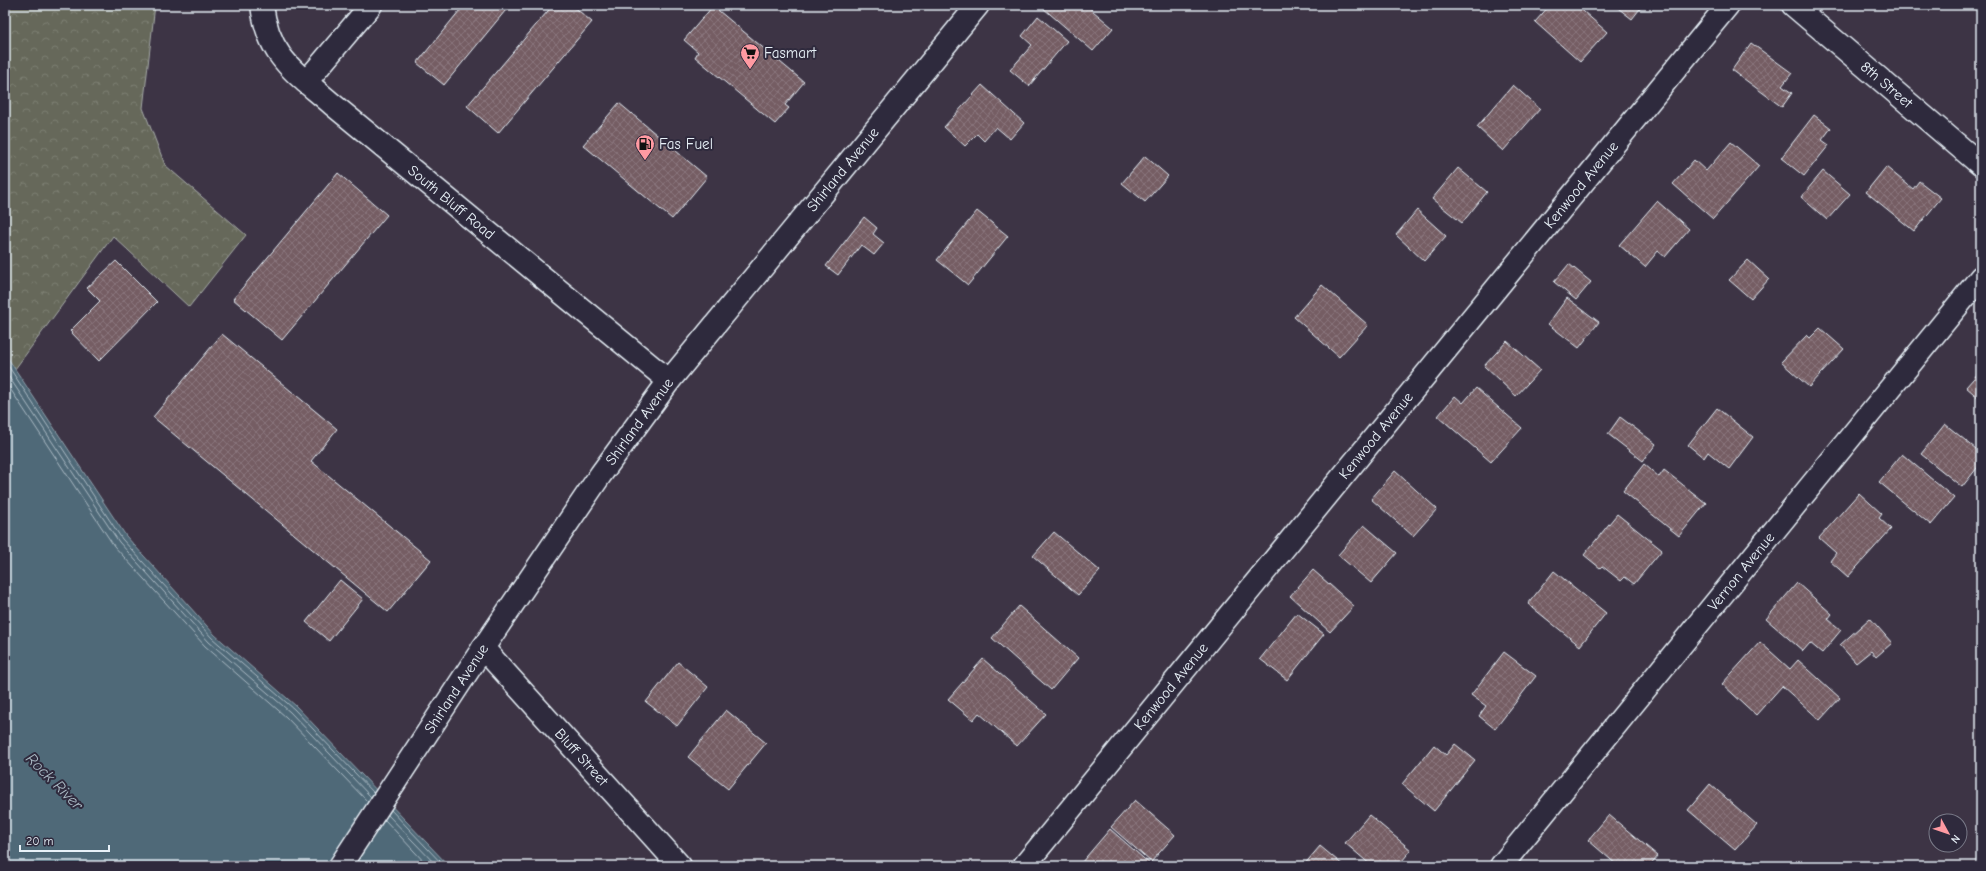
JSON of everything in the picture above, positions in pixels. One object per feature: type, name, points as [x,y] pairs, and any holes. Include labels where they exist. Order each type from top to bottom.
[{"type":"street","name":"South Bluff Road","points":[[262,5],[267,32],[277,53],[285,64],[669,381]]},
{"type":"street","points":[[306,82],[371,5]]},
{"type":"street","name":"Shirland Avenue","points":[[340,866],[601,474],[669,381],[978,5]]},
{"type":"street","name":"Kenwood Avenue","points":[[1024,866],[1728,5]]},
{"type":"street","name":"8th Street","points":[[1793,5],[1981,165]]},
{"type":"street","name":"Vernon Avenue","points":[[1501,866],[1981,276]]},
{"type":"street","name":"Bluff Street","points":[[484,648],[680,866]]},
{"type":"green space","points":[[5,5],[155,5],[143,108],[165,165],[246,235],[189,307],[113,236],[15,369],[5,354]]},
{"type":"water","name":"Rock River","points":[[5,354],[126,536],[215,635],[296,706],[449,866],[5,866]]},
{"type":"building","points":[[464,5],[510,5],[444,85],[417,63]]},
{"type":"building","points":[[553,5],[572,5],[592,22],[498,133],[467,106]]},
{"type":"building","points":[[1046,5],[1086,5],[1113,28],[1093,51],[1043,8]]},
{"type":"building","points":[[1550,5],[1576,5],[1607,32],[1580,62],[1535,22]]},
{"type":"building","points":[[1614,5],[1643,5],[1632,19]]},
{"type":"building","name":"Fasmart","points":[[713,6],[804,82],[785,105],[789,108],[775,124],[695,57],[698,52],[684,40]]},
{"type":"building","points":[[1038,16],[1067,41],[1029,86],[1010,70],[1032,45],[1022,36]]},
{"type":"building","points":[[1751,43],[1792,73],[1782,86],[1792,93],[1782,107],[1732,70]]},
{"type":"building","points":[[982,85],[1024,123],[1010,139],[996,127],[984,141],[977,134],[965,146],[944,127]]},
{"type":"building","points":[[1513,85],[1540,109],[1503,151],[1477,127]]},
{"type":"building","name":"Fas Fuel","points":[[619,103],[707,177],[672,219],[583,145]]},
{"type":"building","points":[[1814,115],[1831,128],[1822,140],[1829,145],[1804,176],[1781,158]]},
{"type":"building","points":[[1731,142],[1759,166],[1713,219],[1673,184],[1694,160],[1706,171]]},
{"type":"building","points":[[1145,156],[1168,176],[1145,202],[1122,183]]},
{"type":"building","points":[[1886,167],[1913,189],[1919,181],[1941,198],[1914,231],[1866,192]]},
{"type":"building","points":[[1458,168],[1487,192],[1462,223],[1432,199]]},
{"type":"building","points":[[1823,171],[1850,194],[1827,220],[1801,197]]},
{"type":"building","points":[[338,173],[387,215],[282,340],[233,299]]},
{"type":"building","points":[[1657,201],[1689,229],[1665,257],[1658,251],[1645,267],[1619,245]]},
{"type":"building","points":[[1417,210],[1446,236],[1424,261],[1396,235]]},
{"type":"building","points":[[977,211],[1008,236],[968,285],[937,260]]},
{"type":"building","points":[[864,217],[877,228],[873,234],[884,243],[874,255],[861,245],[838,275],[826,266]]},
{"type":"building","points":[[1748,260],[1769,279],[1751,299],[1729,280]]},
{"type":"building","points":[[116,261],[157,302],[99,361],[70,331],[100,301],[87,288]]},
{"type":"building","points":[[1569,264],[1591,282],[1576,300],[1554,282]]},
{"type":"building","points":[[1322,285],[1368,325],[1339,357],[1294,317]]},
{"type":"building","points":[[1567,298],[1599,322],[1579,348],[1548,324]]},
{"type":"building","points":[[1820,328],[1844,349],[1809,387],[1781,362],[1807,335],[1810,338]]},
{"type":"building","points":[[222,334],[337,429],[311,461],[431,560],[388,612],[153,417]]},
{"type":"building","points":[[1507,341],[1540,370],[1516,396],[1484,366]]},
{"type":"building","points":[[1981,370],[1981,400],[1966,387]]},
{"type":"building","points":[[1476,388],[1522,428],[1491,462],[1438,416],[1455,396],[1463,403]]},
{"type":"building","points":[[1717,408],[1753,437],[1729,469],[1708,452],[1704,458],[1688,445]]},
{"type":"building","points":[[1620,417],[1656,444],[1643,461],[1608,434]]},
{"type":"building","points":[[1945,424],[1981,453],[1981,463],[1962,487],[1921,454]]},
{"type":"building","points":[[1902,454],[1954,498],[1931,525],[1879,482]]},
{"type":"building","points":[[1644,464],[1659,477],[1664,470],[1706,503],[1679,536],[1623,491]]},
{"type":"building","points":[[1395,471],[1437,509],[1413,536],[1371,499]]},
{"type":"building","points":[[1859,493],[1882,514],[1879,518],[1891,529],[1848,577],[1830,561],[1836,553],[1819,538]]},
{"type":"building","points":[[1617,514],[1662,550],[1634,584],[1625,577],[1621,581],[1602,566],[1600,568],[1584,555]]},
{"type":"building","points":[[1364,525],[1397,553],[1371,583],[1338,555]]},
{"type":"building","points":[[1054,532],[1100,571],[1078,595],[1033,556]]},
{"type":"building","points":[[1313,570],[1354,606],[1330,632],[1290,596]]},
{"type":"building","points":[[1554,571],[1606,613],[1580,646],[1528,604]]},
{"type":"building","points":[[340,580],[363,599],[329,641],[306,622]]},
{"type":"building","points":[[1797,583],[1832,614],[1828,619],[1841,630],[1822,653],[1810,643],[1803,651],[1766,619]]},
{"type":"building","points":[[1019,606],[1078,658],[1051,690],[992,638]]},
{"type":"building","points":[[1297,613],[1324,634],[1287,680],[1260,659]]},
{"type":"building","points":[[1870,618],[1892,643],[1876,657],[1871,651],[1856,663],[1840,645]]},
{"type":"building","points":[[1760,642],[1790,669],[1798,660],[1840,698],[1820,720],[1782,686],[1756,715],[1722,684]]},
{"type":"building","points":[[1504,652],[1536,676],[1495,729],[1479,716],[1486,706],[1471,695]]},
{"type":"building","points":[[983,659],[1046,714],[1017,746],[979,713],[973,720],[948,699]]},
{"type":"building","points":[[678,662],[708,687],[677,726],[646,702]]},
{"type":"building","points":[[726,710],[766,743],[728,789],[688,757]]},
{"type":"building","points":[[1455,744],[1475,760],[1434,811],[1402,784],[1434,745],[1446,755]]},
{"type":"building","points":[[1710,784],[1757,825],[1735,850],[1688,810]]},
{"type":"building","points":[[1135,800],[1175,835],[1151,862],[1111,827]]},
{"type":"building","points":[[1369,815],[1411,850],[1398,866],[1372,866],[1345,843]]},
{"type":"building","points":[[1609,815],[1658,856],[1650,866],[1633,866],[1631,864],[1630,866],[1618,866],[1588,840]]},
{"type":"building","points":[[1110,829],[1151,865],[1085,866],[1081,863]]},
{"type":"building","points":[[1320,846],[1344,866],[1303,866]]},
{"type":"place","name":"Fasmart","points":[[750,70]]},
{"type":"place","name":"Fas Fuel","points":[[645,161]]}]
